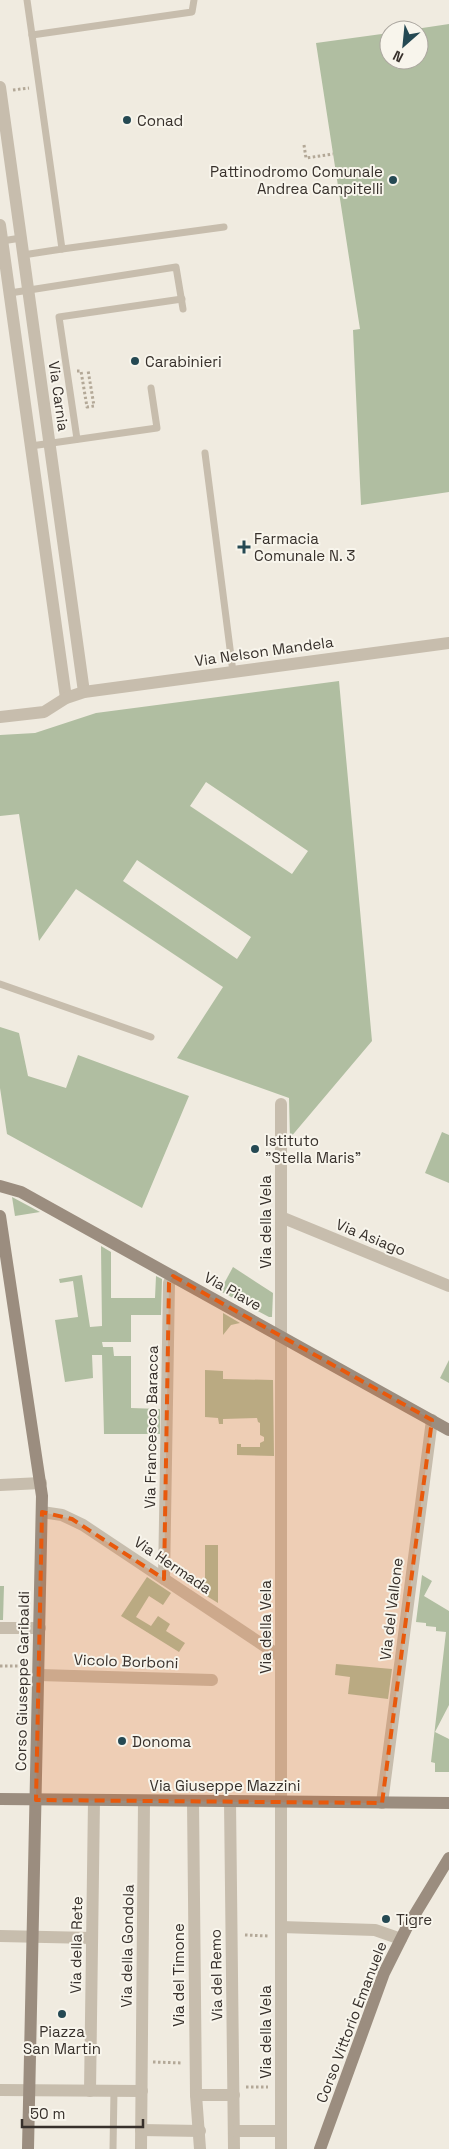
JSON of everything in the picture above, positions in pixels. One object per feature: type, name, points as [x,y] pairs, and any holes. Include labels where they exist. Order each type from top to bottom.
[{"type":"street","name":"Via Carnia","points":[[6,89],[2,115],[21,238],[84,692]]},
{"type":"street","points":[[0,225],[66,698]]},
{"type":"street","name":"Via Nelson Mandela","points":[[84,692],[449,643]]},
{"type":"street","points":[[0,717],[44,712],[66,698],[84,692]]},
{"type":"street","name":"Via della Vela","points":[[281,1104],[281,2149]]},
{"type":"street","name":"Via Piave","points":[[0,1186],[21,1192],[449,1430]]},
{"type":"street","name":"Corso Giuseppe Garibaldi","points":[[0,1216],[41,1483],[42,1512],[28,2149]]},
{"type":"street","name":"Via Asiago","points":[[281,1217],[449,1286]]},
{"type":"street","name":"Via Francesco Baracca","points":[[164,1579],[170,1282],[173,1276]]},
{"type":"street","name":"Via del Vallone","points":[[382,1803],[432,1420]]},
{"type":"street","points":[[0,1485],[41,1483]]},
{"type":"street","name":"Via Hermada","points":[[42,1512],[56,1513],[72,1519],[281,1657]]},
{"type":"street","points":[[0,1628],[40,1628]]},
{"type":"street","name":"Vicolo Borboni","points":[[39,1675],[212,1680]]},
{"type":"street","name":"Via Giuseppe Mazzini","points":[[0,1799],[449,1803]]},
{"type":"street","name":"Via della Rete","points":[[90,2091],[94,1800]]},
{"type":"street","name":"Via della Gondola","points":[[141,2149],[144,1801]]},
{"type":"street","name":"Via del Timone","points":[[193,1801],[195,2063],[200,2149]]},
{"type":"street","name":"Via del Remo","points":[[230,1801],[234,2149]]},
{"type":"street","name":"Corso Vittorio Emanuele","points":[[320,2149],[371,2007],[400,1939],[449,1858]]},
{"type":"street","points":[[281,1932],[375,1930],[400,1939]]},
{"type":"street","points":[[0,1936],[92,1938]]},
{"type":"street","points":[[0,2090],[142,2092]]},
{"type":"street","points":[[196,2095],[234,2090]]},
{"type":"street","points":[[142,2130],[200,2131]]},
{"type":"street","points":[[234,2131],[281,2131]]},
{"type":"lane","points":[[27,0],[62,249]]},
{"type":"lane","points":[[32,35],[192,12],[194,0]]},
{"type":"lane","points":[[23,255],[224,227]]},
{"type":"lane","points":[[2,241],[21,238]]},
{"type":"lane","points":[[10,293],[176,267],[183,309]]},
{"type":"lane","points":[[77,439],[59,317],[182,299]]},
{"type":"lane","points":[[31,446],[156,428],[151,388]]},
{"type":"lane","points":[[205,453],[233,672]]},
{"type":"lane","points":[[47,559],[65,557]]},
{"type":"lane","points":[[0,984],[151,1037]]},
{"type":"lane","points":[[113,2149],[114,2091]]},
{"type":"path","points":[[6,89],[39,87]]},
{"type":"path","points":[[304,145],[306,158],[333,154]]},
{"type":"path","points":[[0,1666],[25,1666]]},
{"type":"path","points":[[232,1935],[281,1932]]},
{"type":"path","points":[[142,2062],[195,2063]]},
{"type":"path","points":[[234,2090],[281,2087]]},
{"type":"highlighted area","points":[[173,1276],[432,1420],[382,1803],[36,1800],[42,1512],[72,1519],[164,1579],[169,1283]]},
{"type":"green space","name":"Pattinodromo Comunale Andrea Campitelli","points":[[449,24],[449,492],[361,505],[353,330],[360,329],[316,43],[379,34],[379,70],[429,70],[429,27]]},
{"type":"green space","points":[[339,681],[372,1041],[290,1138],[289,1098],[177,1058],[223,987],[76,889],[39,941],[19,814],[0,816],[0,735],[35,733],[96,713]],"holes":[[[206,782],[308,851],[292,874],[190,806]],[[137,860],[251,937],[237,959],[123,881]]]},
{"type":"green space","points":[[0,1027],[19,1033],[28,1076],[66,1088],[78,1055],[189,1096],[142,1208],[7,1134],[0,1088]]},
{"type":"green space","points":[[442,1132],[449,1135],[449,1183],[425,1173]]},
{"type":"green space","points":[[12,1197],[40,1212],[15,1216]]},
{"type":"green space","points":[[101,1246],[111,1252],[111,1298],[155,1298],[156,1276],[162,1279],[161,1315],[131,1315],[131,1342],[102,1342],[103,1347],[113,1347],[114,1356],[131,1356],[131,1408],[160,1409],[160,1434],[104,1434],[102,1355],[92,1355],[93,1378],[65,1382],[55,1320],[78,1317],[73,1281],[60,1283],[59,1279],[82,1275],[90,1327],[102,1326]]},
{"type":"green space","points":[[233,1267],[273,1293],[272,1317],[220,1291]]},
{"type":"green space","points":[[223,1313],[240,1323],[231,1325],[223,1335]]},
{"type":"green space","points":[[449,1360],[449,1383],[440,1378]]},
{"type":"green space","points":[[205,1370],[223,1371],[223,1379],[273,1380],[274,1456],[237,1455],[237,1444],[241,1444],[241,1447],[260,1447],[260,1443],[264,1441],[264,1437],[260,1435],[260,1423],[257,1418],[223,1419],[223,1424],[219,1424],[218,1418],[205,1417]]},
{"type":"green space","points":[[205,1545],[218,1545],[218,1603],[205,1595]]},
{"type":"green space","points":[[422,1575],[432,1581],[424,1596],[449,1611],[449,1705],[435,1732],[449,1739],[449,1772],[435,1772],[435,1763],[431,1762],[446,1632],[436,1631],[436,1627],[426,1626],[426,1623],[416,1622]]},
{"type":"green space","points":[[147,1577],[171,1593],[163,1605],[149,1596],[136,1617],[151,1626],[158,1616],[170,1624],[166,1631],[185,1643],[179,1652],[121,1616]]},
{"type":"green space","points":[[0,1586],[4,1586],[3,1620],[0,1620]]},
{"type":"green space","points":[[336,1664],[392,1669],[388,1699],[348,1694],[350,1677],[335,1675]]},
{"type":"place","name":"Conad","points":[[127,120]]},
{"type":"place","name":"Pattinodromo Comunale Andrea Campitelli","points":[[393,180]]},
{"type":"place","name":"Carabinieri","points":[[135,361]]},
{"type":"place","name":"Farmacia Comunale N. 3","points":[[244,547]]},
{"type":"place","name":"Istituto \"Stella Maris\"","points":[[255,1149]]},
{"type":"place","name":"Donoma","points":[[122,1741]]},
{"type":"place","name":"Tigre","points":[[386,1919]]},
{"type":"place","name":"Piazza San Martin","points":[[62,2014]]}]
